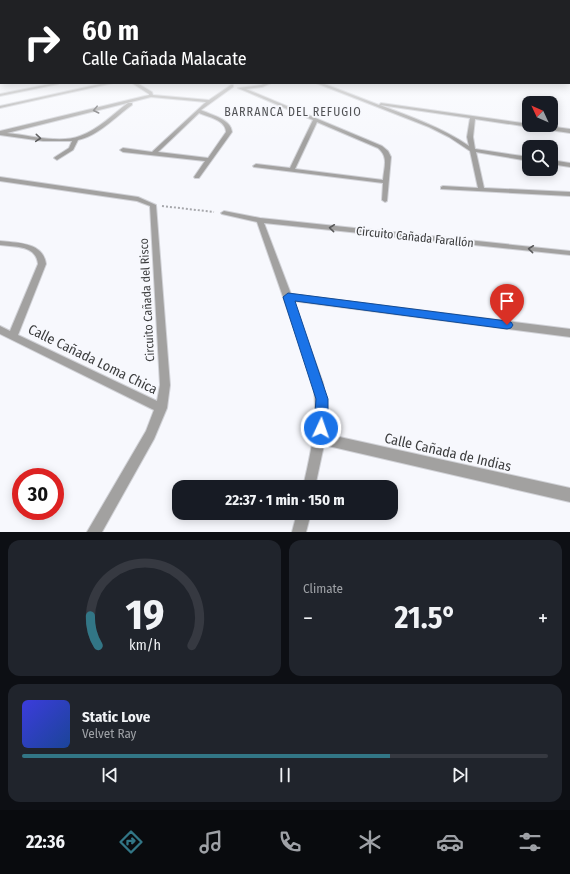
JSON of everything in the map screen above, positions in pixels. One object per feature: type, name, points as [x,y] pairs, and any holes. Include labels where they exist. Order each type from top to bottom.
[{"type":"street","points":[[0,95],[24,90]]},
{"type":"street","points":[[0,107],[78,90]]},
{"type":"street","points":[[146,90],[151,93],[151,96]]},
{"type":"street","points":[[154,153],[199,111],[226,90]]},
{"type":"street","points":[[245,90],[315,121],[371,143],[386,152],[388,157],[385,200]]},
{"type":"street","points":[[262,90],[263,97]]},
{"type":"street","points":[[336,90],[430,126],[451,136],[472,150],[522,158]]},
{"type":"street","points":[[0,133],[151,96],[212,101]]},
{"type":"street","points":[[0,133],[65,140],[76,139],[86,136],[134,101]]},
{"type":"street","points":[[367,102],[522,124]]},
{"type":"street","points":[[197,177],[229,132],[229,128],[224,122],[199,111]]},
{"type":"street","points":[[473,117],[470,137],[481,189]]},
{"type":"street","points":[[292,170],[315,121]]},
{"type":"street","points":[[558,129],[570,131]]},
{"type":"street","points":[[451,136],[470,137]]},
{"type":"street","points":[[57,158],[71,149],[76,139]]},
{"type":"street","points":[[123,150],[210,160]]},
{"type":"street","points":[[558,163],[570,165]]},
{"type":"street","points":[[256,166],[386,182]]},
{"type":"street","points":[[0,179],[138,199],[153,205]]},
{"type":"street","points":[[443,188],[570,194]]},
{"type":"street","name":"Circuito Cañada del Risco","points":[[94,532],[150,435],[161,408],[165,385],[153,205]]},
{"type":"street","name":"Circuito Cañada Farallón","points":[[224,213],[260,220],[570,253]]},
{"type":"street","points":[[260,220],[288,297],[322,399],[320,438],[311,480]]},
{"type":"street","name":"Calle Cañada Loma Chica","points":[[0,243],[31,248],[38,251],[42,257],[42,264],[14,336]]},
{"type":"street","points":[[288,297],[570,333]]},
{"type":"street","name":"Calle Cañada Loma Chica","points":[[0,330],[161,408]]},
{"type":"street","name":"Calle Cañada de Indias","points":[[320,438],[570,495]]},
{"type":"street","points":[[299,532],[302,520]]},
{"type":"path","points":[[153,205],[224,213]]},
{"type":"district","name":"BARRANCA DEL REFUGIO","points":[[293,112]]},
{"type":"route","points":[[321,428],[322,399],[318,383],[288,297],[507,325]]}]
